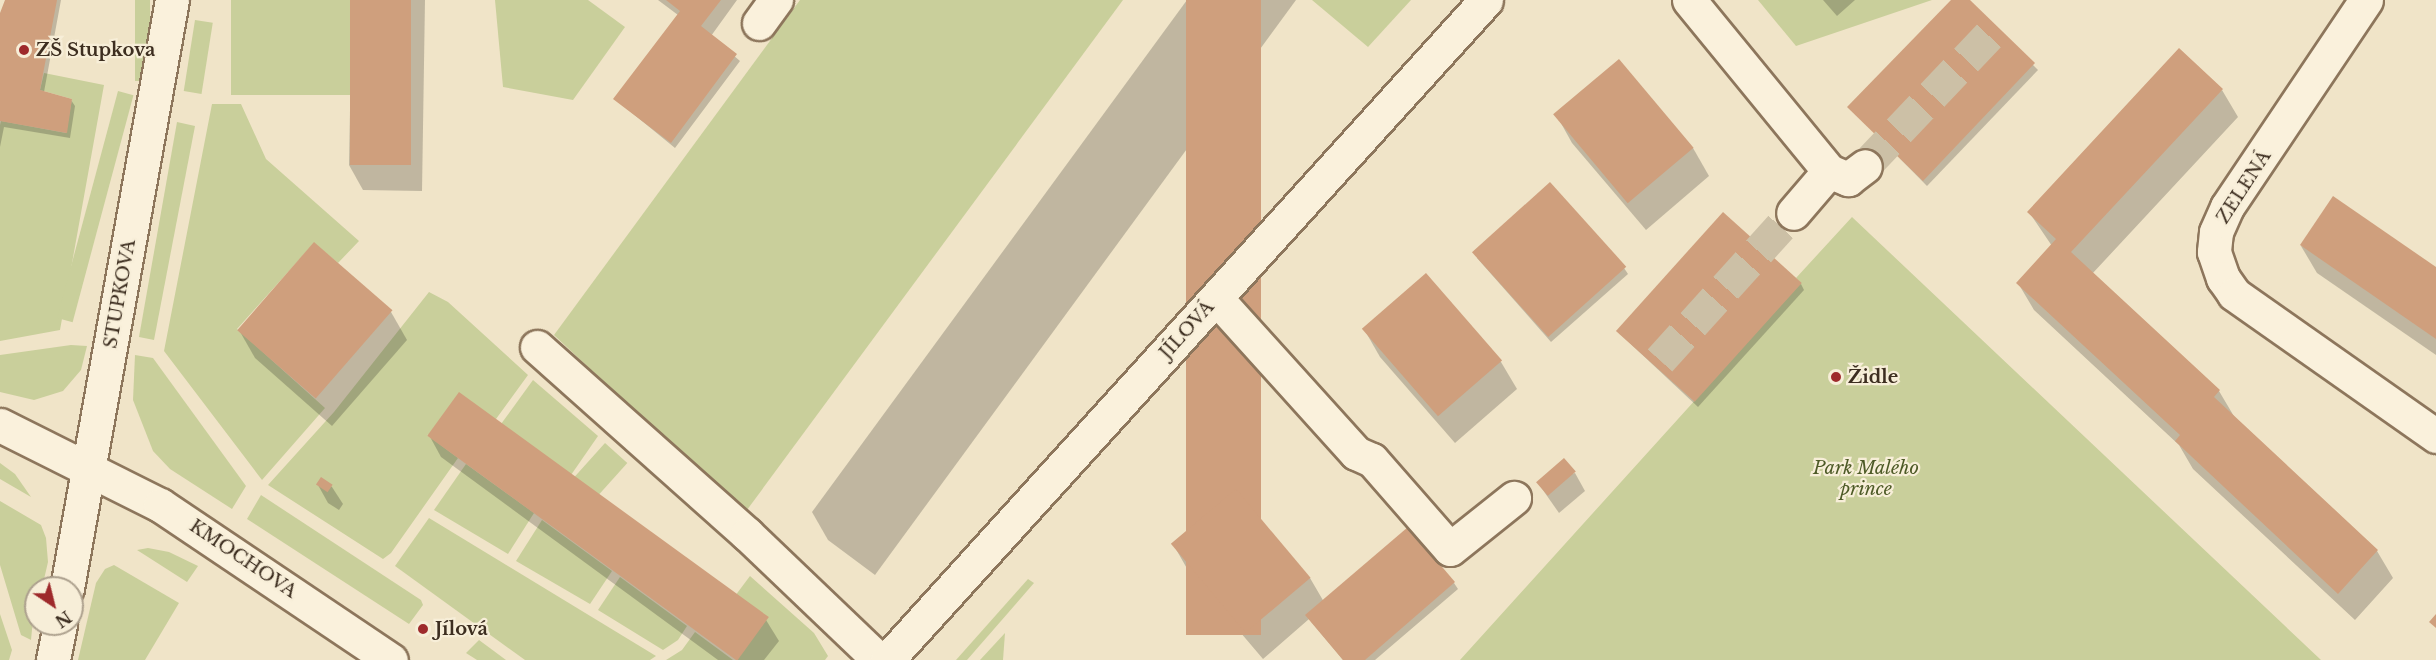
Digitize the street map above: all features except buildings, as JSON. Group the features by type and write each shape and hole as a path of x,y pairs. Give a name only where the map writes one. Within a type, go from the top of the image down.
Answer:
{"street":[{"name":"STUPKOVA","path":"69,576 172,0"},
{"name":"JÍLOVÁ","path":"887,660 1486,0"},
{"path":"1689,0 1829,171 1848,179 1865,166"},
{"name":"ZELENÁ","path":"2366,0 2228,207 2216,232 2214,252 2218,268 2234,294 2436,436"},
{"path":"1793,213 1829,171"},
{"path":"1216,298 1356,453 1372,460 1450,549 1514,498"},
{"path":"537,347 747,534 879,660"},
{"name":"KMOCHOVA","path":"0,425 89,467 222,544 391,660"},
{"path":"53,660 58,636"}],"green space":[{"path":"135,0 150,0 150,81 135,81"},
{"path":"231,0 350,0 350,95 231,95"},
{"path":"495,0 588,0 625,27 573,100 503,87"},
{"path":"800,0 1123,0 744,514 554,335"},
{"path":"1312,0 1411,0 1368,47"},
{"path":"1758,0 1932,0 1796,46"},
{"path":"195,20 213,23 202,94 184,91"},
{"path":"44,73 104,85 60,330 0,341 0,125 1,121 66,133 72,99 40,90"},
{"path":"118,91 133,95 73,322 57,318"},
{"path":"212,104 241,104 266,159 359,241 338,263 314,243 237,329 325,408 262,480 164,351"},
{"path":"177,122 195,126 154,340 139,337"},
{"name":"Park Malého prince","path":"1852,217 2321,660 1460,660 1801,283 1796,278"},
{"path":"429,292 448,302 528,375 496,419 427,435 458,458 391,553 383,559 268,485 334,412"},
{"path":"71,345 87,346 81,370 63,391 34,400 0,392 0,355"},
{"path":"135,355 153,358 246,486 232,509 170,469 153,451 133,400"},
{"path":"533,380 598,436 571,475 501,424"},
{"path":"605,443 627,463 597,497 574,477"},
{"path":"0,463 15,474 31,497 0,479"},
{"path":"466,464 534,513 508,554 434,510"},
{"path":"261,495 421,600 423,605 409,624 247,519"},
{"path":"0,501 41,525 46,538 48,562 45,576 24,576 24,636 31,636 31,640 21,635 0,565"},
{"path":"429,518 656,656 650,660 525,660 395,566"},
{"path":"542,520 612,571 590,604 516,561"},
{"path":"148,548 169,552 198,566 187,582 137,550"},
{"path":"114,565 179,603 145,660 78,660 96,583 105,569"},
{"path":"750,576 814,633 828,656 825,660 736,660 767,619 735,596"},
{"path":"620,577 687,626 678,640 663,650 598,610"},
{"path":"1028,579 1034,583 967,660 956,660"},
{"path":"0,614 12,650 9,660 0,660"},
{"path":"695,632 733,660 666,660 682,650"},
{"path":"1005,633 1003,660 980,660"},
{"path":"479,640 506,660 477,660 466,653"}],"tunnel":[{"path":"1865,166 1991,33"},
{"path":"1660,360 1793,213"}],"place":[{"name":"ZŠ Stupkova","path":"24,50"},
{"name":"Židle","path":"1836,377"},
{"name":"Jílová","path":"423,629"}]}
